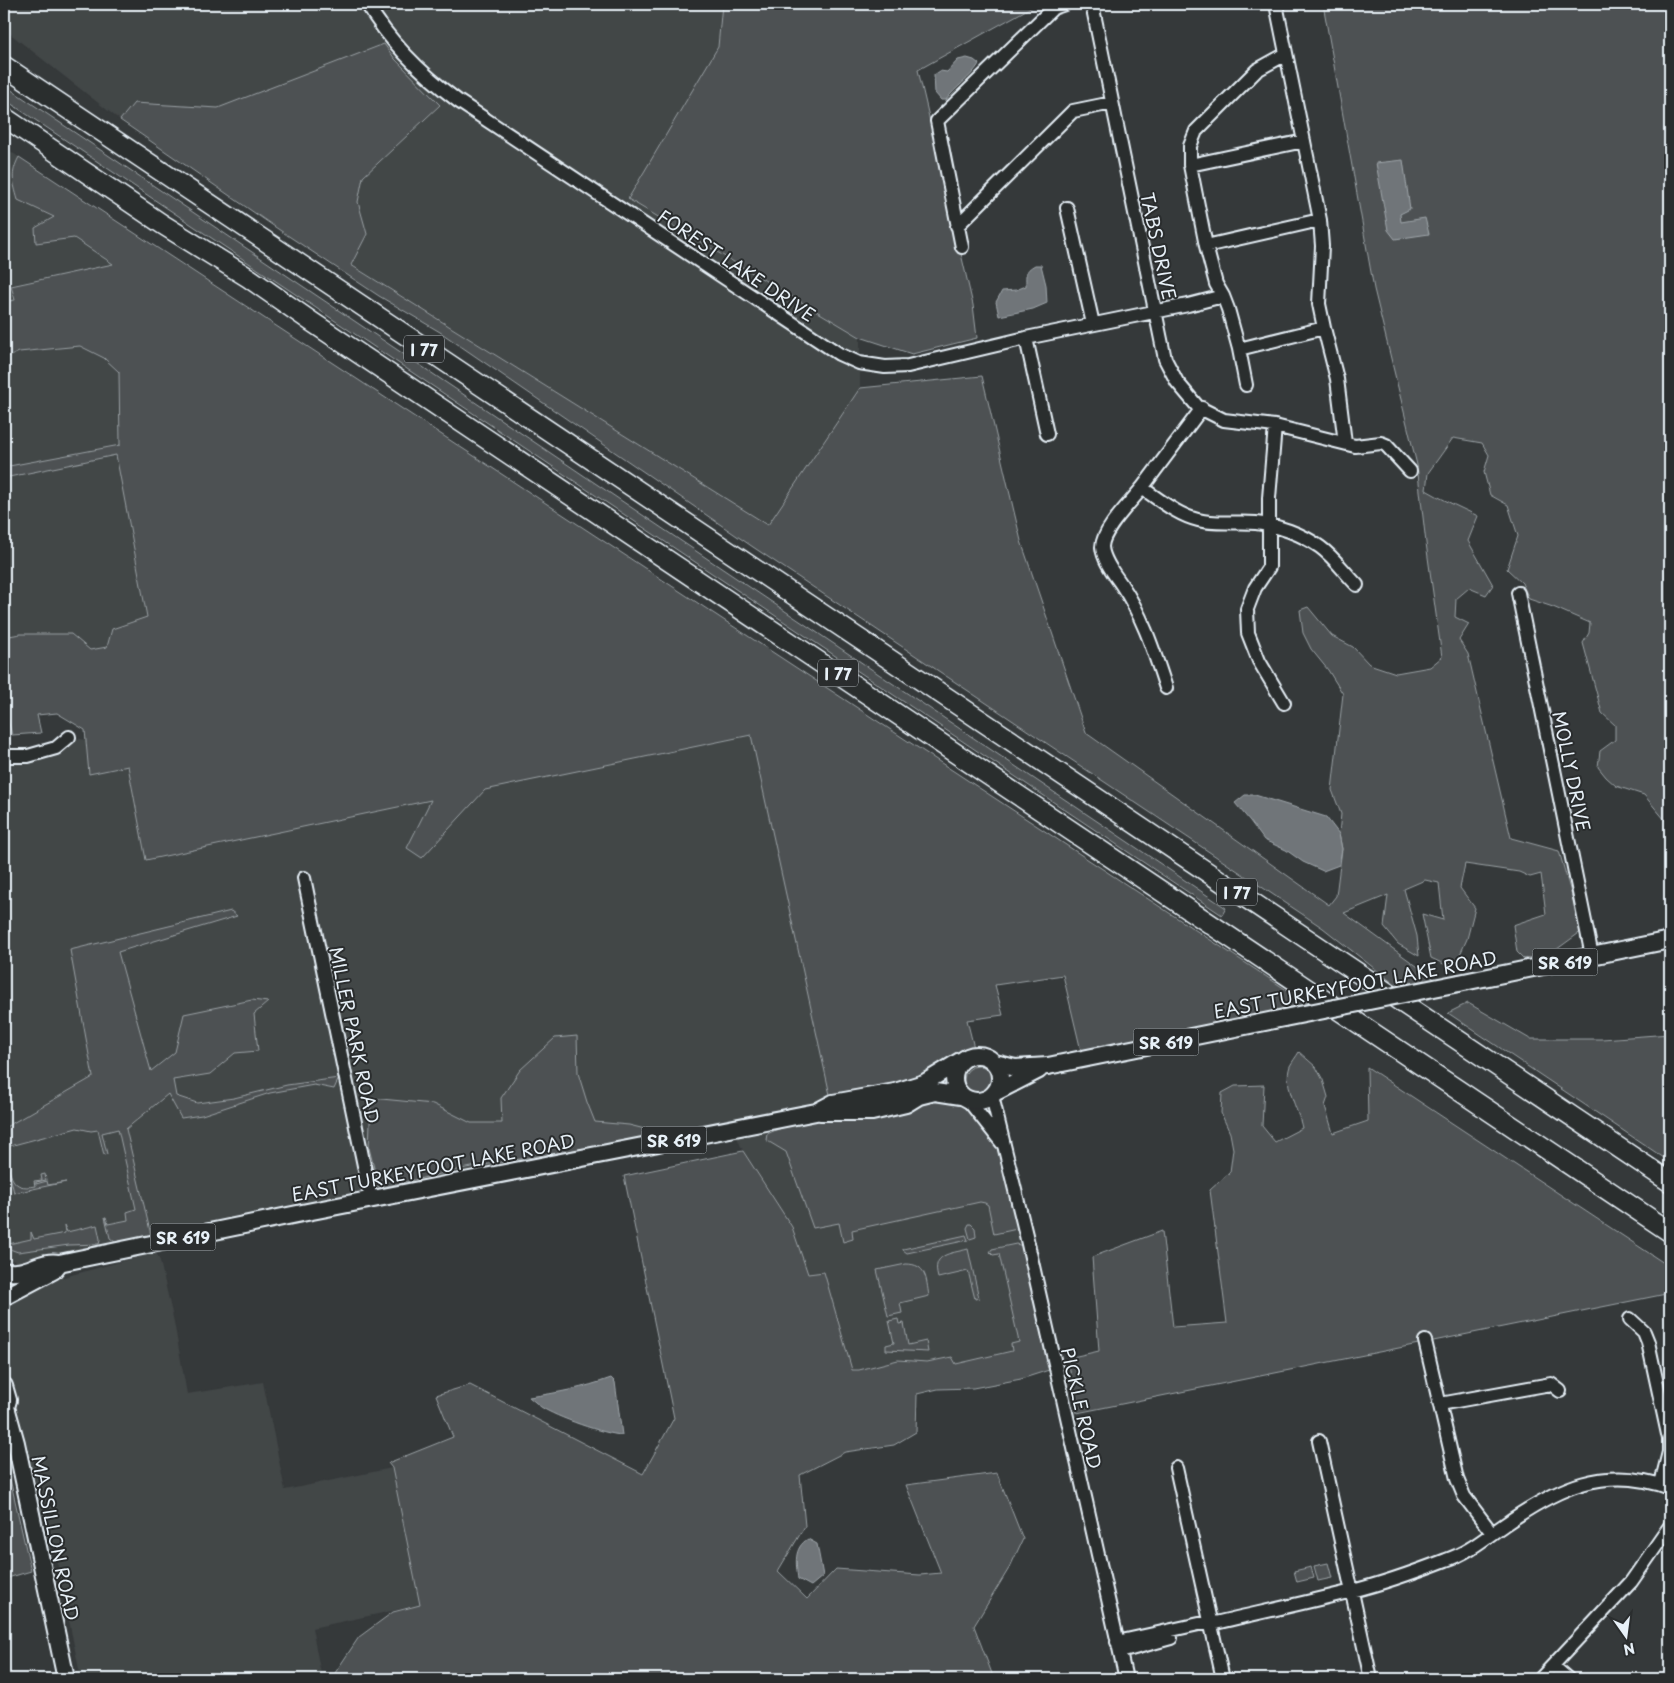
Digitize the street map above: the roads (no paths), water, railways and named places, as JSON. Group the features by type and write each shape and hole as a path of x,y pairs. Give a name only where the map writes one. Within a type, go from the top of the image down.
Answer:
{"highway":[{"path":"4,53 46,94"},
{"name":"I 77","path":"4,66 1670,1182"},
{"name":"I 77","path":"4,117 162,224 249,278 1670,1232"},
{"path":"4,126 52,151"}],"main road":[{"name":"EAST TURKEYFOOT LAKE ROAD","path":"995,1063 1015,1068 1048,1066 1670,940"},
{"path":"982,1055 995,1063 1000,1077 999,1085 994,1094 983,1101 965,1098 954,1083 953,1075 955,1068 960,1062 966,1057 982,1055"},
{"name":"EAST TURKEYFOOT LAKE ROAD","path":"816,1112 833,1103 895,1092 924,1083 960,1062"},
{"name":"EAST TURKEYFOOT LAKE ROAD","path":"994,1094 1048,1066"},
{"name":"EAST TURKEYFOOT LAKE ROAD","path":"4,1270 25,1272 33,1267 53,1262 60,1263 371,1199 816,1112 872,1112 906,1104 919,1096 935,1092 965,1098"},
{"path":"4,1259 26,1263 33,1267"},
{"name":"EAST TURKEYFOOT LAKE ROAD","path":"4,1297 53,1271 60,1263"},
{"name":"MASSILLON ROAD","path":"4,1386 8,1400 5,1406 16,1443 66,1679"}],"street":[{"name":"FOREST LAKE DRIVE","path":"367,4 385,31 405,55 431,81 451,96 839,354 859,362 885,367 908,366 1026,338 1155,310 1188,305 1223,296"},
{"path":"962,247 937,121 1053,8 1065,4"},
{"name":"TABS DRIVE","path":"1092,4 1165,359 1177,382 1198,407 1224,420 1275,426 1355,446 1382,443 1410,471"},
{"path":"1276,4 1320,220 1322,246 1319,304 1337,379 1345,443"},
{"path":"1246,385 1239,348 1223,296 1216,284 1206,246 1190,165 1190,146 1196,131 1257,70 1286,54"},
{"path":"957,226 1073,111 1112,103"},
{"path":"1190,165 1304,141"},
{"path":"1067,208 1093,324"},
{"path":"1206,246 1320,220"},
{"path":"1239,348 1324,328"},
{"path":"1026,338 1047,434"},
{"path":"1166,688 1145,626 1131,598 1105,558 1102,546 1106,534 1202,408"},
{"path":"1275,426 1270,498 1269,567 1255,588 1248,610 1248,634 1259,661 1284,702"},
{"path":"1142,488 1180,515 1218,523 1269,525 1300,536 1320,547 1357,585"},
{"name":"MOLLY DRIVE","path":"1518,593 1592,956"},
{"path":"4,756 28,756 56,748 69,737"},
{"name":"MILLER PARK ROAD","path":"304,878 371,1199"},
{"name":"PICKLE ROAD","path":"994,1094 1126,1679"},
{"name":"PICKLE ROAD","path":"965,1098 1004,1145"},
{"path":"1118,1647 1199,1624 1211,1624 1352,1591 1400,1577 1456,1557 1544,1498 1576,1485 1593,1481 1629,1479 1666,1486 1669,1439 1648,1342 1644,1332 1630,1319"},
{"path":"1425,1341 1457,1479 1464,1496 1492,1534"},
{"path":"1440,1404 1550,1384 1560,1391"},
{"path":"1319,1440 1371,1679"},
{"path":"1176,1468 1223,1679"},
{"path":"1540,1679 1631,1582 1670,1526"},
{"path":"1553,1666 1568,1679"}]}
